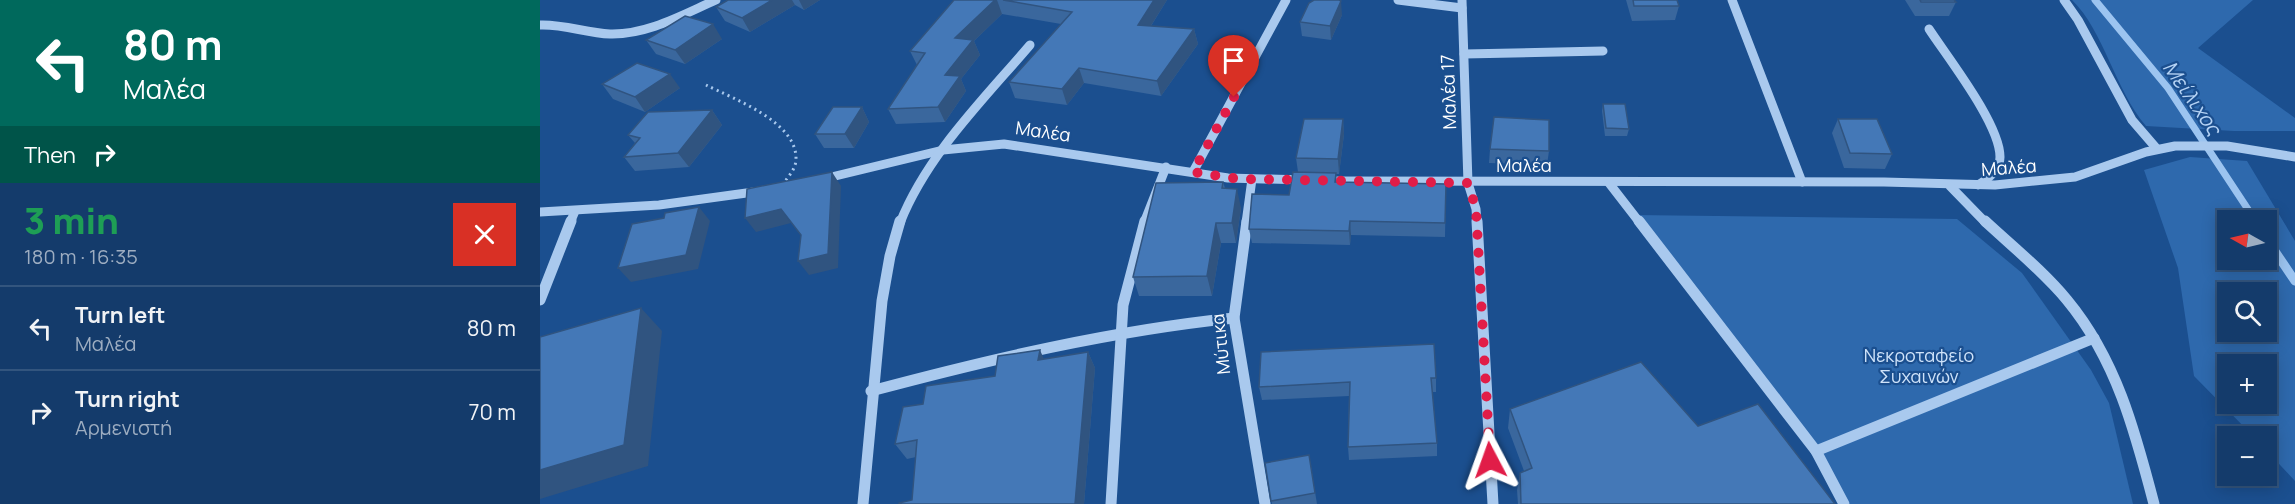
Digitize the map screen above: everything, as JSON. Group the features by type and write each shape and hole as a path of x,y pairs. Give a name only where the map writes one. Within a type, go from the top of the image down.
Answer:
{"street":[{"path":"540,25 602,33 624,33 661,23 716,0"},
{"path":"1193,172 1286,0"},
{"path":"1398,0 1462,4"},
{"path":"1732,0 1802,182"},
{"path":"2064,0 2078,20 2132,120 2157,149"},
{"name":"Μαλέα 17","path":"1462,4 1468,183 1476,220 1493,504"},
{"path":"1929,29 1980,110 2000,155 1998,168 1988,179 1974,187"},
{"path":"863,504 871,392 885,273 891,250 913,195 943,150 1030,45"},
{"path":"1464,54 1603,51"},
{"name":"Μαλέα","path":"811,181 943,150 1004,144 1252,179 1468,183 1884,182 1974,187 2071,178 2157,149 2191,145 2223,146 2295,157"},
{"path":"1111,504 1119,332 1137,245 1166,167"},
{"name":"Μύτικα","path":"1252,179 1233,318 1265,504"},
{"path":"1610,183 1816,451 1844,504"},
{"path":"1950,186 2067,300 2094,338 2115,372 2124,395 2154,504"},
{"path":"540,212 697,201 781,188"},
{"path":"540,300 575,211"},
{"path":"871,392 994,358 1119,332 1233,318"},
{"path":"1816,451 2094,338"}],"path":[{"path":"706,85 772,120 788,137 796,155 796,163 781,188"}],"green space":[{"path":"2072,0 2253,0 2198,48 2295,118 2295,131 2234,131 2146,126 2135,112 2093,28"},
{"path":"2190,157 2247,161 2276,210 2217,210 2217,270 2277,270 2277,211 2295,241 2295,481 2277,462 2277,426 2243,426 2231,414 2277,414 2277,354 2217,354 2217,399 2194,376 2178,268 2144,170"},
{"name":"Νεκροταφείο Συχαινών","path":"1633,215 1957,219 2022,273 2091,370 2109,403 2133,504 1850,504"}],"building":[{"path":"728,0 772,0 742,18 716,7"},
{"path":"954,0 995,0 955,38 973,40 945,75 960,76 938,107 888,109 925,53 910,51"},
{"path":"1003,0 1154,0 1138,25 1194,29 1157,81 1079,68 1062,89 1009,82 1072,12"},
{"path":"1314,0 1341,1 1330,26 1300,22 1309,3"},
{"path":"1633,0 1677,0 1679,6 1634,6"},
{"path":"1920,0 1954,0 1956,2 1921,2"},
{"path":"685,16 713,24 675,50 646,40"},
{"path":"637,63 670,74 635,97 602,84"},
{"path":"1603,104 1625,104 1629,129 1606,128"},
{"path":"833,107 862,107 845,134 815,134"},
{"path":"712,110 678,153 624,157 640,138 628,135 648,112"},
{"path":"1494,117 1549,120 1549,151 1490,149"},
{"path":"1304,119 1343,119 1338,159 1296,158"},
{"path":"1838,119 1877,119 1892,154 1850,153"},
{"path":"832,172 828,254 798,261 801,235 781,209 745,218 747,189"},
{"path":"1293,172 1336,173 1335,182 1446,184 1445,223 1350,221 1349,231 1249,229 1252,194 1289,195"},
{"path":"1223,182 1222,188 1237,189 1232,223 1216,223 1207,276 1133,277 1156,183"},
{"path":"699,207 686,255 618,268 632,224 664,218 665,213"},
{"path":"641,308 624,445 540,470 540,337"},
{"path":"1434,344 1436,378 1431,378 1437,443 1348,447 1350,382 1259,387 1261,352"},
{"path":"1040,350 1038,360 1088,352 1075,504 899,504 912,500 917,440 895,444 903,407 923,404 926,386 995,376 998,356"},
{"path":"1641,362 1698,426 1758,404 1835,504 1521,504 1520,473 1532,468 1510,409"},
{"path":"1309,455 1315,493 1271,501 1265,463"}],"waterway":[{"name":"Μείλιχος","path":"2095,0 2168,88 2248,210"},
{"name":"Μείλιχος","path":"2277,254 2295,281"}],"route":[{"path":"1234,97 1193,172 1239,179 1468,183 1476,209 1490,460"}]}
